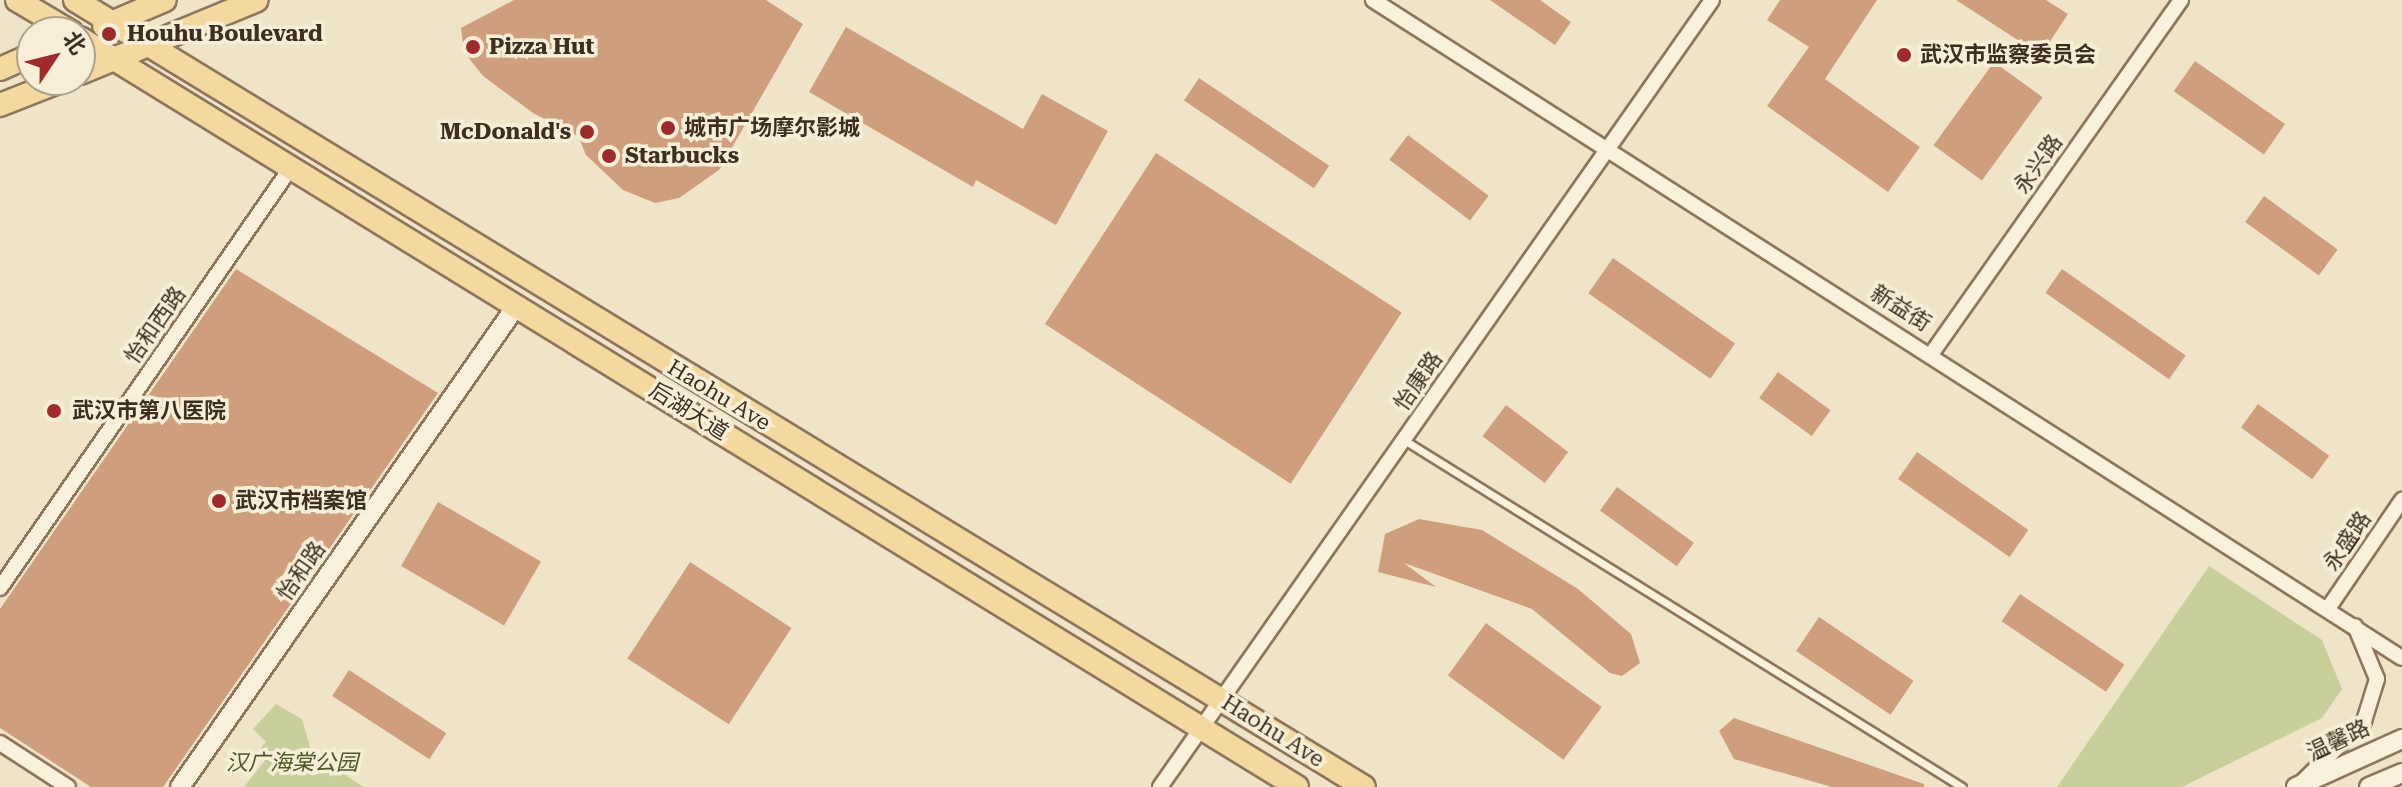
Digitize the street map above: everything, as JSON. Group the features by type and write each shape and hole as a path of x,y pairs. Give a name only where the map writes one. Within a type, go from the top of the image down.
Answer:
{"main road":[{"path":"17,0 44,16"},
{"name":"Haohu Ave","path":"75,0 1364,787"},
{"path":"96,30 165,0"},
{"path":"96,67 257,0"},
{"name":"后湖大道","path":"96,47 1297,787"},
{"path":"0,105 23,96"}],"street":[{"name":"新益街","path":"1373,0 1932,353 2329,607 2402,658"},
{"name":"怡康路","path":"1160,787 1224,701 1712,0"},
{"name":"永兴路","path":"1932,353 2181,0"},
{"name":"怡和西路","path":"0,588 292,166"},
{"name":"怡和路","path":"180,787 517,305"},
{"name":"永盛路","path":"2329,607 2402,500"},
{"path":"2298,786 2364,721 2377,679 2355,625"},
{"path":"2382,644 2402,650"},
{"name":"温馨路","path":"2298,786 2402,739"},
{"path":"0,743 68,787"}],"lane":[{"path":"1404,440 1962,787"}],"green space":[{"path":"2209,566 2322,640 2342,689 2322,718 2182,787 2057,787"},
{"name":"汉广海棠公园","path":"276,704 302,719 312,754 364,787 244,787 270,754 259,750 266,742 253,729"}],"building":[{"path":"514,0 766,0 803,24 719,170 679,198 655,203 623,190 586,155 578,136 533,113 483,76 464,52 461,28"},
{"path":"1490,0 1540,0 1571,22 1555,45"},
{"path":"1780,0 1877,0 1825,79 1920,147 1888,192 1767,106 1809,47 1767,20"},
{"path":"1956,0 2046,0 2068,14 2041,55"},
{"path":"846,27 1023,129 1042,94 1108,131 1056,225 976,180 973,187 809,92"},
{"path":"2195,61 2285,124 2264,154 2174,91"},
{"path":"1994,62 2043,97 1982,181 1933,145"},
{"path":"1199,78 1329,166 1314,188 1184,100"},
{"path":"1408,135 1489,196 1470,221 1389,160"},
{"path":"1156,153 1402,313 1291,484 1045,324"},
{"path":"2264,196 2338,249 2319,275 2245,222"},
{"path":"1613,258 1735,343 1710,379 1588,293"},
{"name":"武汉市档案馆","path":"236,269 438,393 163,787 91,787 0,728 0,609"},
{"path":"2062,269 2186,356 2169,379 2045,293"},
{"path":"1778,372 1831,410 1812,436 1759,398"},
{"path":"2258,404 2329,456 2312,479 2241,427"},
{"path":"1506,405 1568,452 1545,483 1483,436"},
{"path":"1917,452 2028,530 2009,557 1898,479"},
{"path":"1617,487 1694,543 1677,566 1600,510"},
{"path":"438,502 541,562 504,626 401,566"},
{"path":"1419,519 1482,530 1578,589 1631,634 1640,663 1622,676 1610,673 1532,609 1404,563 1436,587 1378,572 1385,534"},
{"path":"690,562 791,628 729,724 627,658"},
{"path":"2020,594 2124,664 2106,692 2002,621"},
{"path":"1819,617 1914,681 1891,715 1796,651"},
{"path":"1486,623 1602,707 1563,760 1448,676"},
{"path":"349,670 446,733 429,759 332,696"},
{"path":"1734,718 1924,784 1924,787 1832,787 1734,759 1719,731"}],"place":[{"name":"Houhu Boulevard","path":"109,34"},
{"name":"Pizza Hut","path":"473,47"},
{"name":"武汉市监察委员会","path":"1904,55"},
{"name":"城市广场摩尔影城","path":"668,128"},
{"name":"McDonald's","path":"587,132"},
{"name":"Starbucks","path":"609,156"},
{"name":"武汉市第八医院","path":"54,411"},
{"name":"武汉市档案馆","path":"219,501"}]}
